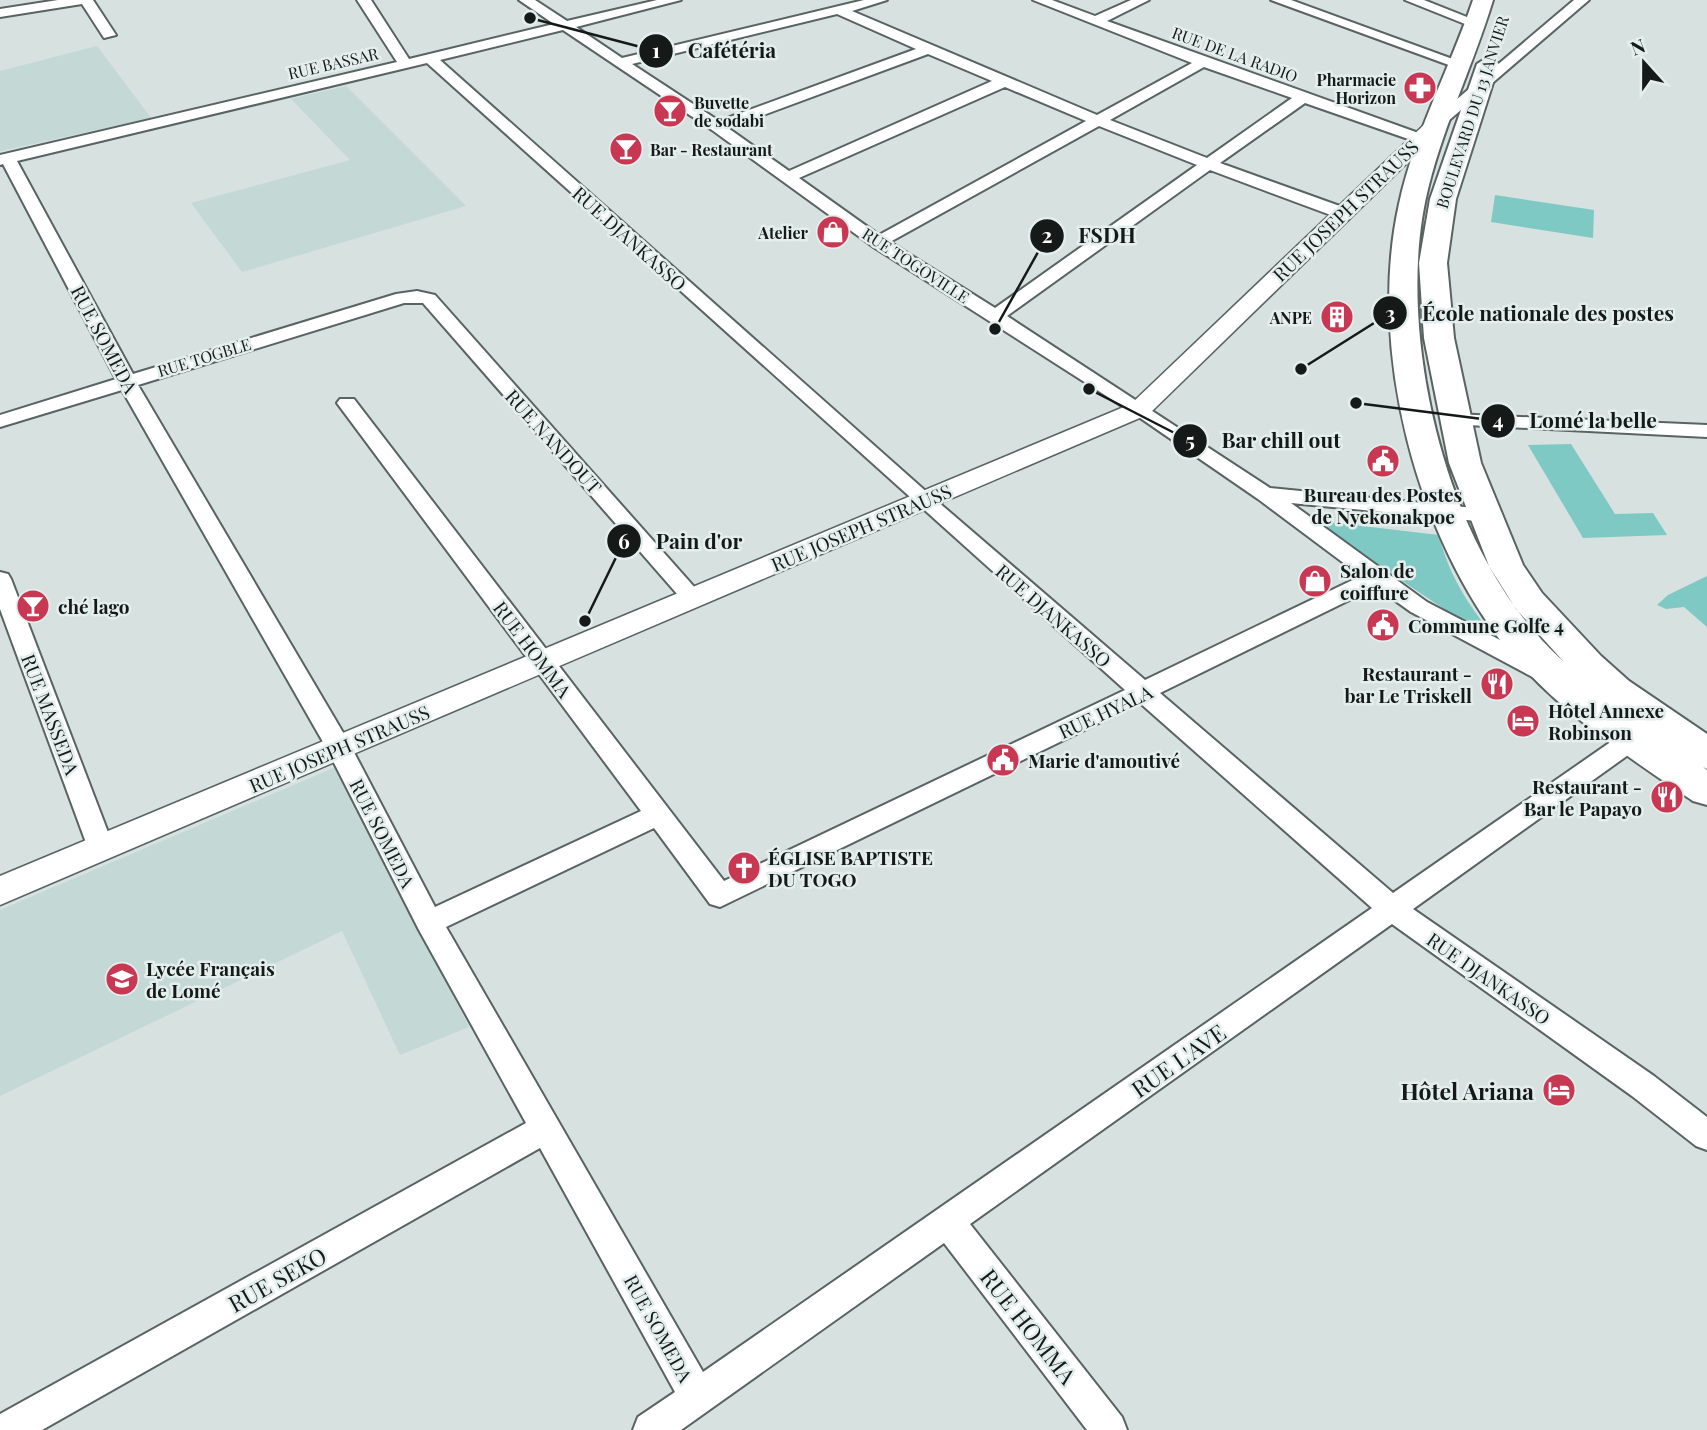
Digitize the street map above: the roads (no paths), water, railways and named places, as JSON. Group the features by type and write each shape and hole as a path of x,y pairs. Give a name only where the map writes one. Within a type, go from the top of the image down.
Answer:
{"highway":[{"name":"BOULEVARD DU 13 JANVIER","path":"1483,0 1475,23 1470,77 1443,199 1433,263 1439,338 1465,463 1506,566 1529,601 1646,730 1707,790"},
{"name":"BOULEVARD DU 13 JANVIER","path":"1495,44 1427,132 1414,195 1405,270 1407,337 1418,418 1429,461 1468,561 1492,603 1520,640 1559,681 1646,730 1707,754"}],"street":[{"path":"0,13 85,0 110,35"},
{"path":"364,0 405,63"},
{"name":"RUE TOGOVILLE","path":"526,0 717,127 878,242 1140,409 1265,494 1487,515"},
{"name":"RUE BASSAR","path":"4,159 674,0"},
{"path":"622,62 880,0"},
{"name":"RUE DE LA RADIO","path":"1040,0 1303,97 1427,132"},
{"path":"1095,21 1142,0"},
{"path":"1278,0 1470,77 1582,0"},
{"path":"1412,0 1475,23"},
{"path":"839,9 1003,82 1205,166 1342,213"},
{"path":"717,127 928,49"},
{"name":"RUE DJANKASSO","path":"430,58 923,500 1392,909 1643,1086 1707,1136"},
{"path":"878,242 1203,62"},
{"path":"789,177 1003,82"},
{"path":"996,316 1303,97"},
{"name":"RUE JOSEPH STRAUSS","path":"0,891 1140,409 1427,132"},
{"name":"RUE SOMEDA","path":"4,159 126,380 339,748 429,922 698,1398"},
{"name":"RUE TOGBLE","path":"0,421 126,380 410,296"},
{"name":"RUE NANDOUT","path":"410,296 429,299 693,598"},
{"name":"RUE HOMMA","path":"347,403 720,896"},
{"path":"1454,420 1707,431"},
{"path":"1265,494 1375,578 1451,625 1559,681"},
{"name":"RUE HYALA","path":"720,896 994,762 1144,693 1375,578"},
{"name":"RUE MASSEDA","path":"0,579 101,848"},
{"name":"RUE L'AVE","path":"651,1430 1646,730"},
{"path":"429,922 658,814"},
{"name":"RUE SEKO","path":"7,1430 546,1128"},
{"name":"RUE HOMMA","path":"948,1222 1109,1430"}],"place":[{"name":"Cafétéria","path":"530,18"},
{"name":"Pharmacie Horizon","path":"1420,88"},
{"name":"Buvette de sodabi","path":"670,111"},
{"name":"Bar - Restaurant","path":"626,149"},
{"name":"Atelier","path":"833,232"},
{"name":"ANPE","path":"1337,317"},
{"name":"FSDH","path":"995,329"},
{"name":"École nationale des postes","path":"1301,369"},
{"name":"Bar chill out","path":"1089,389"},
{"name":"Lomé la belle","path":"1356,403"},
{"name":"Bureau des Postes de Nyekonakpoe","path":"1383,461"},
{"name":"Salon de coiffure","path":"1315,581"},
{"name":"ché lago","path":"33,606"},
{"name":"Pain d'or","path":"585,621"},
{"name":"Commune Golfe 4","path":"1383,625"},
{"name":"Restaurant - bar Le Triskell","path":"1497,684"},
{"name":"Hôtel Annexe Robinson","path":"1523,721"},
{"name":"Marie d'amoutivé","path":"1003,760"},
{"name":"Restaurant - Bar le Papayo","path":"1667,797"},
{"name":"ÉGLISE BAPTISTE DU TOGO","path":"744,868"},
{"name":"Lycée Français de Lomé","path":"122,979"},
{"name":"Hôtel Ariana","path":"1559,1090"}]}
